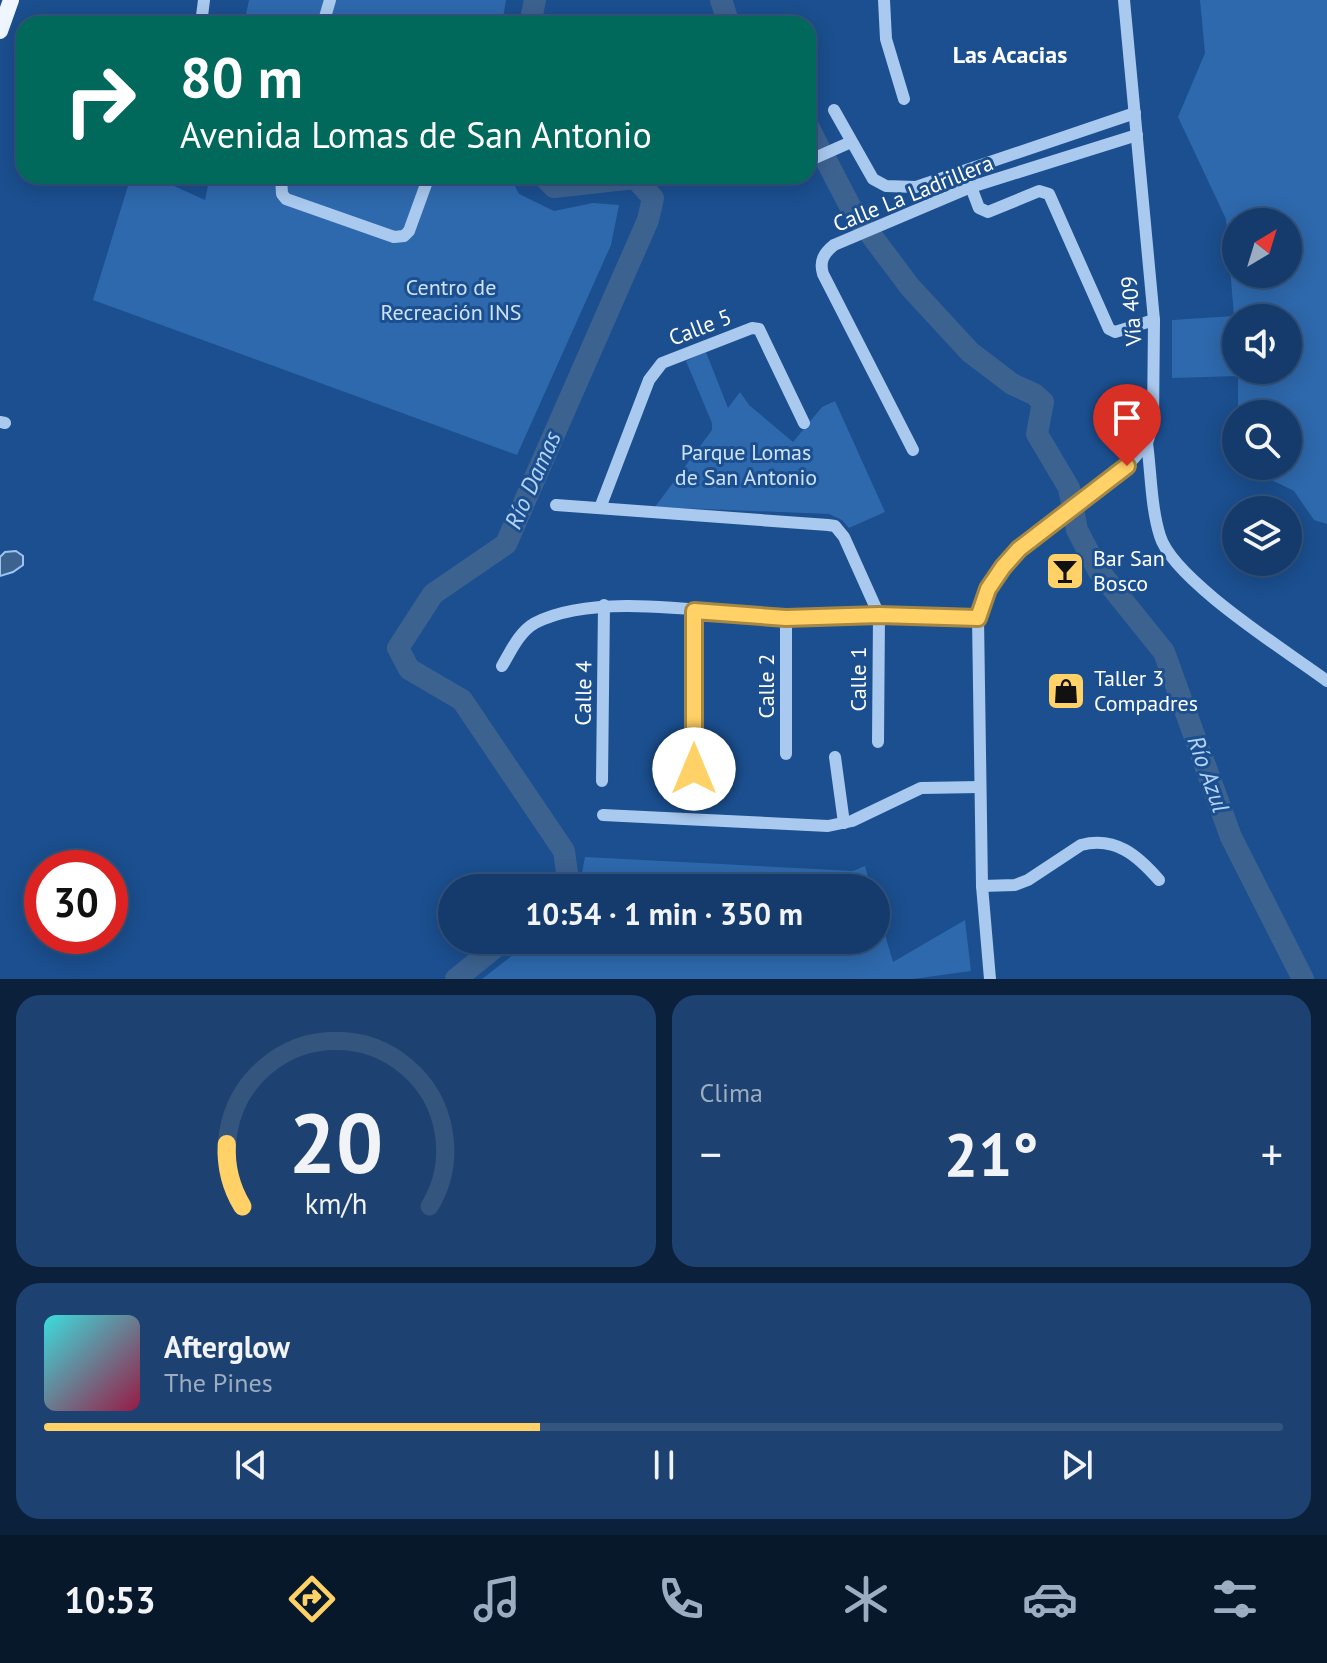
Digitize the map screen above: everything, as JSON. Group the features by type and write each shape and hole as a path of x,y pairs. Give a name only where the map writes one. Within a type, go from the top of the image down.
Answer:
{"main road":[{"path":"0,31 11,0"}],"street":[{"path":"884,0 886,39 904,99"},
{"name":"Vía 409","path":"1124,0 1154,320 1155,412 1147,443"},
{"path":"834,110 873,179 879,184 916,187 1135,113"},
{"name":"Calle La Ladrillera","path":"913,450 820,265 825,252 834,245 971,187 1137,135"},
{"path":"816,157 851,142"},
{"path":"281,184 286,199 394,237 404,236 409,231 426,184"},
{"path":"971,187 979,208 988,212 1039,191 1049,194 1109,329 1115,332 1154,320"},
{"name":"Calle 5","path":"600,508 649,380 662,363 752,328 759,329 804,423"},
{"path":"990,979 982,886 978,618 988,589 1019,549 1127,466 1147,443"},
{"path":"1147,443 1160,536 1168,554 1226,606 1327,681"},
{"path":"556,505 835,526 844,537 879,615"},
{"path":"502,666 518,638 532,624 567,610 604,605 786,618 879,615 978,618"},
{"name":"Calle 4","path":"602,781 604,605"},
{"path":"694,611 694,769"},
{"name":"Calle 1","path":"878,742 879,615"},
{"name":"Calle 2","path":"786,618 786,754"},
{"path":"835,757 844,823"},
{"path":"603,815 828,826 844,823 921,788 980,787"},
{"path":"982,886 1015,885 1028,880 1090,842 1117,845 1131,852 1159,880"}],"green space":[{"path":"249,0 506,0 503,16 246,16"},
{"path":"1200,0 1327,0 1327,524 1314,520 1302,503 1302,496 1272,480 1302,480 1302,400 1238,400 1238,384 1302,384 1302,304 1233,304 1232,288 1302,288 1302,208 1222,208 1222,210 1178,117 1205,53"},
{"name":"Centro de Recreación INS","path":"129,184 170,184 205,200 208,184 514,184 519,194 554,211 593,203 619,205 611,245 517,455 93,300"},
{"path":"1222,317 1222,376 1172,378 1172,320"},
{"name":"Parque Lomas de San Antonio","path":"706,352 728,408 740,392 749,405 793,442 822,407 835,401 885,512 849,528 842,520 829,514 655,507 712,430 712,423 686,361"},
{"path":"585,857 853,871 865,866 867,874 582,874"},
{"path":"965,920 971,971 913,979 482,979 514,954 890,952 893,962"}],"shaded area":[{"path":"16,551 23,556 23,565 0,576 0,557 5,552"}],"waterway":[{"name":"Río Damas","path":"532,16 535,0"},
{"name":"Río Azul","path":"721,0 726,16"},
{"name":"Río Azul","path":"816,142 819,148"},
{"name":"Río Azul","path":"826,160 862,224"},
{"name":"Río Damas","path":"551,184 554,187 581,184"},
{"name":"Río Damas","path":"567,874 564,851 462,700 409,669 398,648 433,594 506,544 648,220 653,198 640,184"},
{"name":"Río Azul","path":"871,235 910,287 970,352 1012,384 1043,402 1037,434 1069,488 1077,530 1098,570 1164,652 1231,837 1303,979"},
{"name":"Río Damas","path":"456,979 487,954"}],"place":[{"name":"Bar San Bosco","path":"1065,571"},
{"name":"Taller 3 Compadres","path":"1066,691"}],"district":[{"name":"Las Acacias","path":"1010,55"}],"route":[{"path":"694,769 694,611 786,618 879,615 978,618 988,589 1019,549 1127,466"}]}
